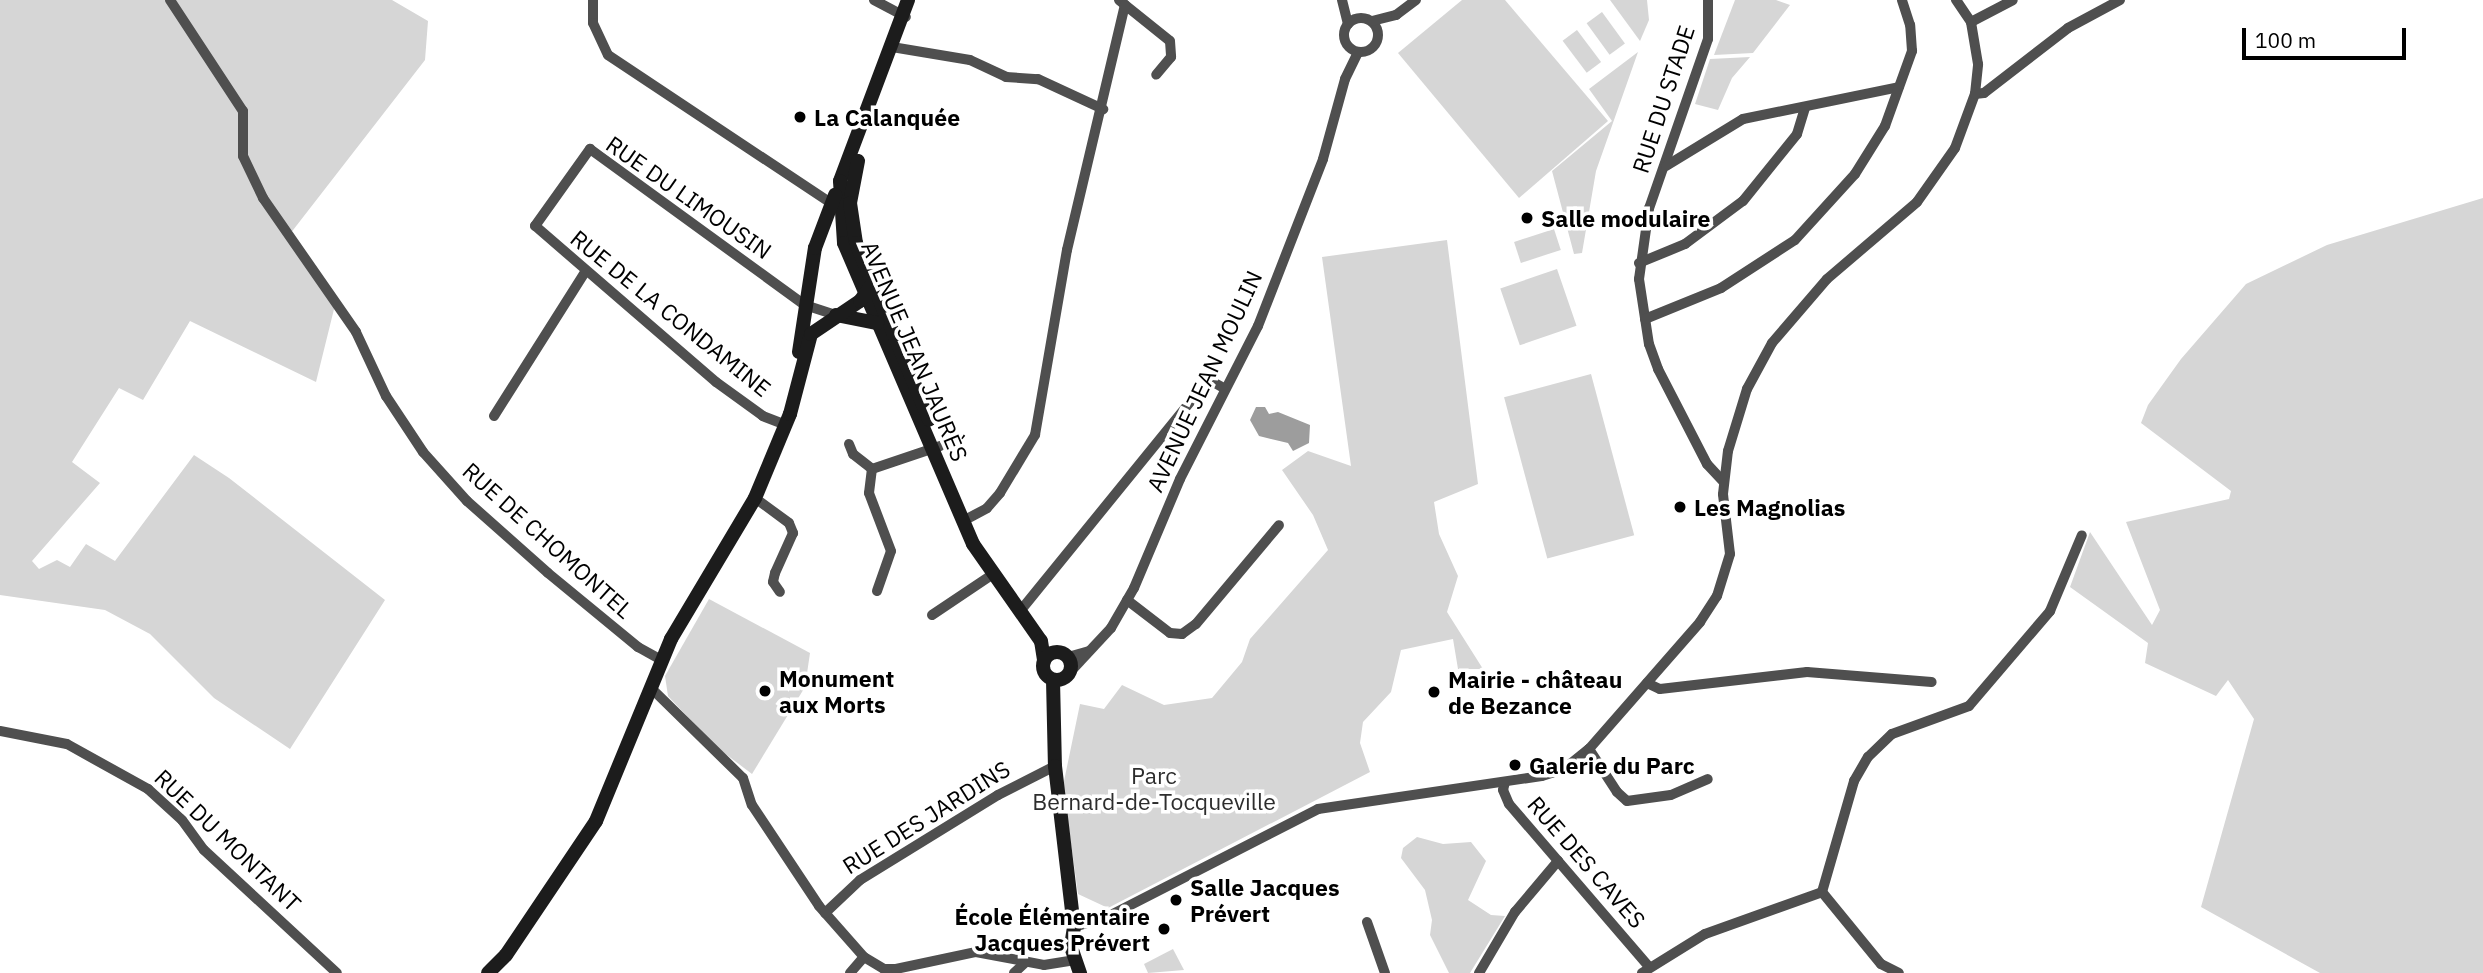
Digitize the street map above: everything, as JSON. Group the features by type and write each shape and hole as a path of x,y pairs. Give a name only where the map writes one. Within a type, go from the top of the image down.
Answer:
{"main road":[{"name":"AVENUE JEAN JAURÈS","path":"840,205 853,176 906,17 908,0"},
{"name":"AVENUE JEAN JAURÈS","path":"906,17 917,0"},
{"name":"AVENUE JEAN JAURÈS","path":"850,243 840,205 840,181 895,48"},
{"path":"799,374 805,305 815,248 840,205"},
{"path":"488,973 506,955 596,821 661,660 755,498 786,425 811,334 869,290 850,243 815,248"},
{"name":"AVENUE JEAN JAURÈS","path":"869,290 877,323 935,447"},
{"name":"AVENUE JEAN JAURÈS","path":"869,290 966,520 993,574 1023,609"},
{"path":"836,315 877,323"},
{"name":"AVENUE JEAN JAURÈS","path":"966,520 1023,609 1060,660 1045,673 1053,680"},
{"path":"1060,660 1062,679 1053,680 1055,762 1077,967"}],"street":[{"name":"RUE DE CHOMONTEL","path":"170,0 243,111 243,156 263,198 356,332 386,396 423,452 467,501 628,639 661,660"},
{"path":"593,0 593,23 608,55 840,205"},
{"path":"874,0 906,17"},
{"path":"1344,0 1366,19 1379,36"},
{"path":"1344,0 1348,24 1345,43 1358,52 1370,50 1396,15 1416,0"},
{"name":"RUE DU STADE","path":"1708,0 1707,39 1666,166 1649,208 1639,263 1645,319 1658,369 1707,464 1723,481"},
{"path":"1645,319 1721,288 1795,240 1855,174 1885,125 1913,39 1902,0"},
{"path":"1074,927 1109,916 1318,809 1505,782 1555,772 1589,749 1705,615 1727,571 1730,538 1723,481 1740,407 1772,343 1827,279 1931,187 1955,148 1975,94 1978,52 1971,22 1956,0"},
{"path":"1971,22 2012,0"},
{"path":"1975,94 1984,93 2068,27 2120,0"},
{"path":"966,520 1000,493 1035,435 1067,250 1103,109 1122,3 1170,41 1171,57 1156,75"},
{"path":"1348,24 1396,15"},
{"name":"AVENUE JEAN MOULIN","path":"1345,43 1345,79"},
{"path":"895,48 970,60 1006,77 1038,79 1103,109"},
{"name":"AVENUE JEAN MOULIN","path":"1060,660 1092,651 1127,600 1224,388 1258,326 1323,159 1345,79 1358,52"},
{"path":"1666,166 1743,119 1899,87"},
{"path":"1639,263 1685,244 1743,201 1797,134 1805,107"},
{"name":"RUE DU LIMOUSIN","path":"535,226 590,149 805,305"},
{"name":"RUE DE LA CONDAMINE","path":"535,226 584,272 716,382 763,416 786,425"},
{"path":"494,416 584,272"},
{"path":"805,305 836,315"},
{"path":"1023,609 1200,390 1213,382 1224,388"},
{"path":"849,444 853,454 872,469"},
{"path":"872,469 935,447"},
{"path":"872,469 869,492 891,551 877,591"},
{"path":"755,498 789,523 793,533 773,582 780,592"},
{"path":"1127,600 1170,633 1182,634 1196,624 1279,525"},
{"path":"1822,892 1854,781 1868,757 1892,734 1969,706 2050,611 2082,535"},
{"path":"932,615 993,574"},
{"path":"1647,682 1660,690 1807,671 1932,682"},
{"path":"650,687 743,778 752,805 825,913 864,957 884,971 976,952 1044,965 1077,967"},
{"name":"RUE DU MONTANT","path":"0,731 67,744 148,789 182,820 204,850 337,973"},
{"path":"1589,749 1617,792 1628,801 1671,795 1708,779"},
{"name":"RUE DES JARDINS","path":"825,913 860,880 1055,762"},
{"name":"RUE DES CAVES","path":"1505,782 1503,790 1509,804 1645,970"},
{"path":"1484,971 1515,912 1558,861"},
{"path":"1645,970 1705,934 1822,892"},
{"path":"1822,892 1881,964 1899,973"},
{"path":"1367,922 1385,973"},
{"path":"850,973 864,957"},
{"path":"1014,973 1026,961"}],"green space":[{"path":"0,0 392,0 428,21 425,60 290,234 337,297 316,382 190,321 143,400 119,388 72,462 100,483 32,561 39,569 57,560 70,567 86,544 115,561 194,455 229,478 385,600 290,749 214,698 150,634 105,610 0,595"},
{"path":"1462,0 1505,0 1608,121 1519,198 1398,53"},
{"path":"1610,0 1647,0 1649,20 1640,41"},
{"path":"1735,0 1776,0 1790,5 1753,53 1714,55"},
{"path":"1602,12 1625,44 1610,55 1587,23"},
{"path":"1577,30 1601,62 1587,73 1563,41"},
{"path":"1638,52 1596,171 1582,253 1574,254 1552,171 1612,121 1589,89"},
{"path":"1750,57 1732,78 1718,110 1695,104 1710,59"},
{"path":"2483,198 2483,973 2320,973 2201,907 2254,719 2228,680 2216,696 2145,663 2148,643 2070,587 2090,532 2152,625 2160,610 2126,522 2229,499 2231,491 2141,423 2148,405 2181,359 2246,284 2327,245"},
{"path":"1554,229 1561,250 1521,263 1514,242"},
{"name":"Parc Bernard-de-Tocqueville","path":"1447,240 1478,484 1434,502 1439,534 1458,576 1447,612 1483,669 1458,669 1453,639 1401,650 1391,692 1363,722 1360,743 1370,772 1108,908 1078,894 1063,786 1080,704 1104,709 1122,685 1164,705 1212,698 1242,662 1250,639 1328,550 1313,515 1282,470 1308,451 1351,466 1322,257"},
{"path":"1557,269 1577,326 1520,345 1500,289"},
{"path":"1591,374 1634,535 1547,559 1504,397"},
{"path":"709,599 810,653 805,687 752,774 715,746 668,696 665,676"},
{"path":"1417,837 1443,844 1471,842 1486,861 1468,900 1491,915 1505,916 1470,973 1449,973 1430,935 1432,920 1425,890 1401,858 1403,848"},
{"path":"1173,949 1184,970 1148,973 1144,964"}],"shaded area":[{"path":"1256,407 1265,407 1269,414 1278,412 1310,425 1309,443 1293,451 1288,443 1259,436 1250,420"}],"place":[{"name":"La Calanquée","path":"800,117"},
{"name":"Salle modulaire","path":"1527,218"},
{"name":"Les Magnolias","path":"1680,507"},
{"name":"Monument aux Morts","path":"765,691"},
{"name":"Mairie - château de Bezance","path":"1434,692"},
{"name":"Galerie du Parc","path":"1515,765"},
{"name":"Salle Jacques Prévert","path":"1176,900"},
{"name":"École Élémentaire Jacques Prévert","path":"1164,929"}]}
